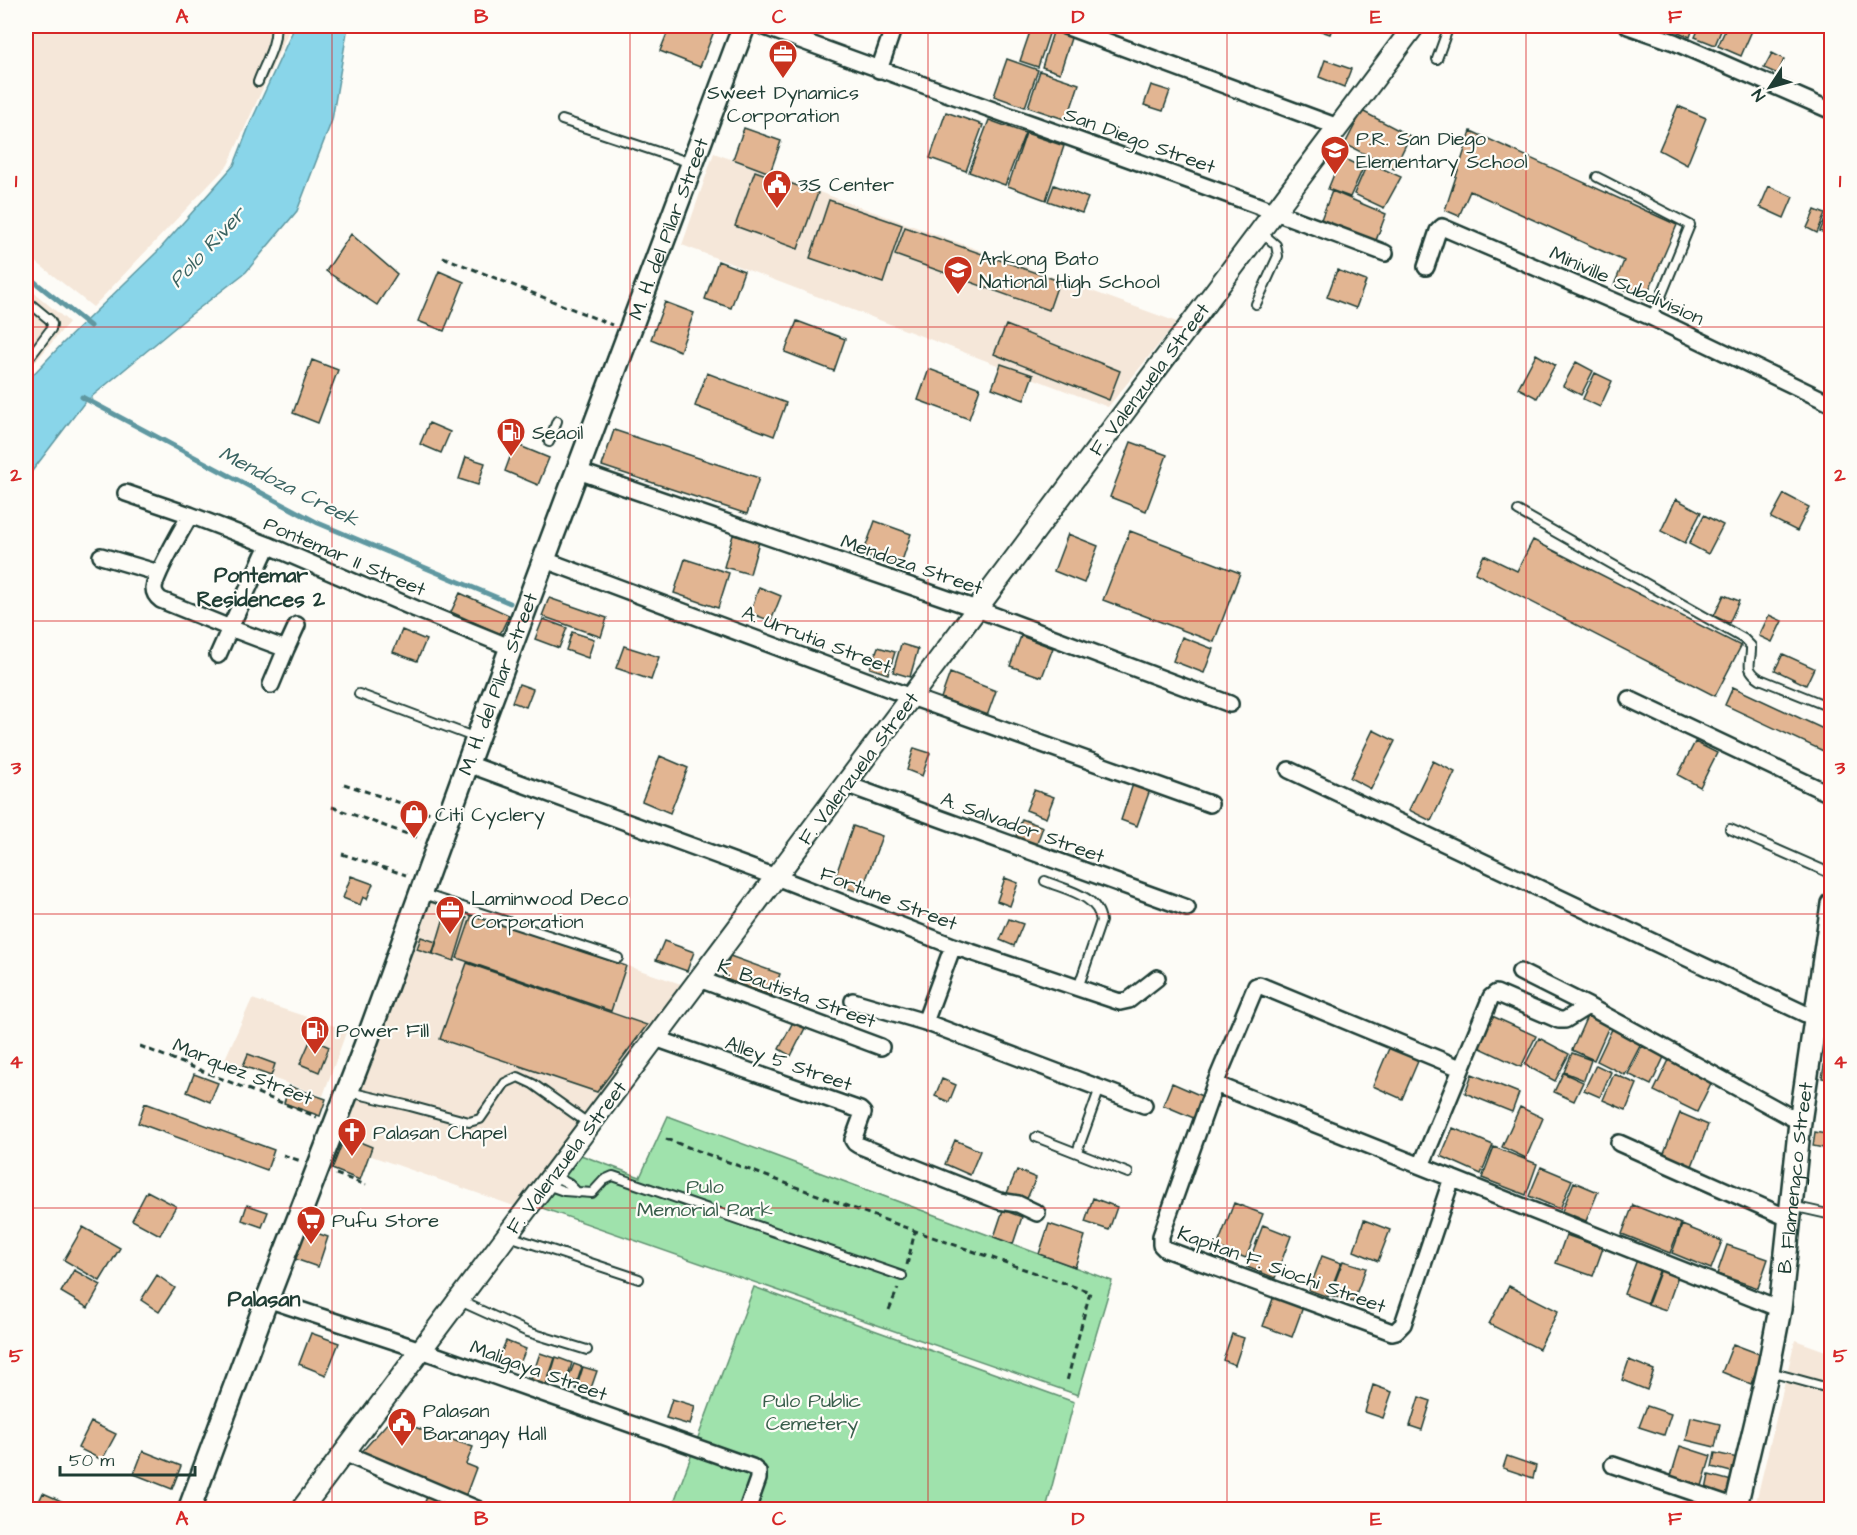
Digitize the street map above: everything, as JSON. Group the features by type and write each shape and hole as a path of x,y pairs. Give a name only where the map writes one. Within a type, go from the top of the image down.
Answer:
{"main road":[{"name":"M. H. del Pilar Street","path":"189,1509 267,1299 319,1168 477,738 744,26"},
{"name":"B. Flamengco Street","path":"1736,1508 1780,1309 1800,1122 1823,1020 1832,904"}],"street":[{"name":"San Diego Street","path":"762,26 1384,253"},
{"path":"879,70 894,26"},
{"path":"1065,26 1338,127"},
{"name":"F. Valenzuela Street","path":"301,1509 1414,26"},
{"path":"1628,26 1674,42 1832,111"},
{"name":"Miniville Subdivision","path":"1426,267 1438,231 1442,227 1651,317 1832,404"},
{"name":"Mendoza Street","path":"578,471 977,609 1230,704"},
{"name":"Pontemar II Street","path":"126,493 267,545 512,648"},
{"path":"190,515 159,573 154,590 158,598 286,649"},
{"path":"218,655 267,545"},
{"path":"101,556 159,573"},
{"name":"A. Urrutia Street","path":"545,560 910,697 1210,804"},
{"path":"271,685 297,625"},
{"path":"1629,699 1832,795"},
{"name":"Fortune Street","path":"468,764 776,877 953,946 1120,1002 1124,1002 1157,978"},
{"path":"1289,770 1823,1020"},
{"name":"A. Salvador Street","path":"845,784 1187,908"},
{"path":"925,1022 953,946"},
{"path":"1520,972 1588,1006 1800,1122"},
{"name":"K. Bautista Street","path":"699,979 881,1047"},
{"name":"Kapitan F. Siochi Street","path":"1452,1178 1403,1324 1392,1332 1165,1249 1161,1245 1161,1236 1215,1084 1254,990 1259,985 1460,1068"},
{"path":"1420,1166 1493,994 1496,993 1559,1020 1565,1020 1588,1006"},
{"path":"853,1001 925,1022 1144,1105"},
{"name":"Alley 5 Street","path":"655,1038 860,1110 863,1113 853,1140 855,1143 977,1192 1037,1212"},
{"path":"1215,1084 1780,1309"},
{"path":"1619,1143 1790,1212"},
{"name":"Maligaya Street","path":"267,1299 421,1350 752,1467 758,1472 758,1479 747,1509"},
{"path":"344,1453 480,1509"},
{"path":"1613,1465 1736,1508"}],"lane":[{"path":"258,82 274,41 275,26"},
{"path":"1437,58 1449,26"},
{"path":"562,120 693,164"},
{"path":"1597,177 1690,225 1651,317"},
{"path":"1256,304 1278,256 1276,245 1260,231"},
{"path":"26,300 52,324 51,329 26,362"},
{"path":"549,442 557,421"},
{"path":"1518,511 1744,639 1751,646 1748,667 1751,674 1832,708"},
{"path":"359,694 477,738"},
{"path":"1730,829 1832,874"},
{"path":"1045,881 1086,898 1096,905 1100,914 1101,921 1078,988"},
{"path":"423,888 618,958"},
{"path":"347,1092 469,1122 480,1119 505,1083 518,1077 533,1084 590,1125"},
{"path":"1077,1152 1100,1088"},
{"path":"1036,1137 1128,1173"},
{"path":"549,1180 564,1191 592,1193 604,1180 613,1176 902,1276"},
{"path":"1790,1212 1832,1215"},
{"path":"508,1235 639,1279"},
{"path":"458,1301 528,1332 587,1350"},
{"path":"1768,1371 1832,1389"}],"path":[{"path":"443,258 630,332"},
{"path":"344,784 449,819"},
{"path":"332,807 439,845"},
{"path":"342,854 423,888"},
{"name":"Marquez Street","path":"140,1046 335,1125"},
{"path":"666,1139 915,1231 1090,1292 1067,1381"},
{"path":"319,1168 366,1185"},
{"path":"889,1310 915,1231"}],"shaded area":[{"path":"26,26 291,26 228,165 93,307 26,254"},
{"name":"Arkong Bato National High School","path":"714,153 1177,322 1108,407 682,245"},
{"path":"26,286 69,322 26,373"},
{"path":"432,900 684,985 514,1206 340,1145"},
{"path":"252,999 347,1030 323,1096 224,1061"},
{"path":"1795,1340 1831,1353 1831,1509 1754,1510"}],"green space":[{"name":"Pulo Memorial Park","path":"668,1116 1112,1281 1078,1395 539,1207 578,1154 640,1177"},
{"name":"Pulo Public Cemetery","path":"754,1287 1074,1402 1046,1509 671,1510"}],"water":[{"name":"Polo River","path":"295,26 313,28 314,26 348,26 332,120 297,211 246,272 84,403 26,479 26,382 158,251 234,165 250,124"}],"building":[{"path":"670,26 716,26 700,67 660,51"},
{"path":"1032,26 1051,28 1038,67 1020,61"},
{"path":"1307,26 1333,26 1330,34"},
{"path":"1668,26 1694,26 1690,37"},
{"path":"1700,26 1723,26 1715,45 1695,37"},
{"path":"1727,26 1754,26 1741,56 1718,46"},
{"path":"1054,29 1072,35 1060,73 1042,67"},
{"path":"1772,53 1784,59 1778,74 1764,68"},
{"path":"1007,59 1038,70 1025,107 994,96"},
{"path":"1325,60 1351,69 1344,87 1319,77"},
{"path":"1040,71 1079,84 1067,120 1028,107"},
{"path":"1151,85 1170,91 1163,111 1144,105"},
{"path":"1678,106 1706,118 1687,165 1659,150"},
{"path":"1362,111 1410,136 1394,169 1345,144"},
{"path":"946,112 983,125 966,171 930,158"},
{"path":"989,120 1025,133 1005,185 969,172"},
{"path":"744,128 781,141 770,173 733,159"},
{"path":"1471,131 1677,225 1645,299 1614,285 1624,261 1470,191 1459,216 1445,210"},
{"path":"1026,133 1064,146 1046,200 1008,186"},
{"path":"1341,157 1363,168 1350,197 1328,189"},
{"path":"1368,162 1401,177 1384,208 1354,194"},
{"name":"3S Center","path":"755,171 818,193 798,249 735,226"},
{"path":"1054,185 1088,198 1082,213 1048,201"},
{"path":"1769,186 1793,197 1784,218 1760,207"},
{"path":"1332,191 1386,214 1375,243 1320,222"},
{"path":"829,200 902,225 883,283 810,258"},
{"path":"1832,204 1832,236 1820,231"},
{"path":"1815,210 1825,214 1817,233 1807,228"},
{"path":"905,227 1059,281 1049,310 895,255"},
{"path":"351,234 397,274 377,305 326,271"},
{"path":"718,261 744,271 731,308 705,299"},
{"path":"1337,270 1366,281 1356,308 1327,297"},
{"path":"439,271 464,282 444,331 418,321"},
{"path":"665,302 694,313 680,351 651,339"},
{"path":"797,321 845,339 834,371 785,352"},
{"path":"1006,325 1120,371 1109,400 994,354"},
{"path":"1536,354 1555,365 1537,398 1518,388"},
{"path":"312,360 338,370 318,423 293,413"},
{"path":"1576,362 1593,371 1581,395 1563,386"},
{"path":"1001,364 1033,375 1024,400 992,388"},
{"path":"929,369 980,388 969,419 918,400"},
{"path":"707,373 786,403 774,436 695,406"},
{"path":"1595,373 1612,381 1600,407 1583,399"},
{"path":"429,423 450,432 441,453 420,444"},
{"path":"614,430 759,478 747,514 602,466"},
{"path":"1131,442 1167,455 1146,511 1110,497"},
{"path":"515,444 549,458 538,485 505,471"},
{"path":"466,457 485,463 478,485 459,479"},
{"path":"1784,494 1809,507 1797,531 1771,518"},
{"path":"1676,499 1701,512 1685,543 1661,531"},
{"path":"1704,515 1723,525 1708,554 1689,544"},
{"path":"875,521 911,534 900,567 863,554"},
{"path":"1130,531 1240,573 1214,642 1103,600"},
{"path":"1068,534 1098,546 1084,583 1054,571"},
{"path":"733,535 759,542 750,574 724,567"},
{"path":"1533,540 1741,646 1715,696 1475,573 1484,555 1517,571"},
{"path":"685,559 729,573 718,608 674,593"},
{"path":"759,587 781,596 771,621 750,613"},
{"path":"460,593 509,615 500,634 451,612"},
{"path":"1724,595 1739,601 1729,623 1714,616"},
{"path":"549,598 607,618 601,637 542,616"},
{"path":"1769,615 1782,621 1772,642 1759,636"},
{"path":"543,619 567,628 559,648 535,639"},
{"path":"402,630 426,640 417,661 393,652"},
{"path":"572,632 594,639 588,658 566,650"},
{"path":"1021,636 1053,648 1042,677 1010,666"},
{"path":"1182,637 1213,649 1204,673 1173,661"},
{"path":"901,644 918,649 910,677 893,672"},
{"path":"624,646 659,657 651,680 616,668"},
{"path":"878,647 895,652 888,674 870,668"},
{"path":"1783,654 1814,668 1806,685 1775,670"},
{"path":"950,673 996,691 987,716 941,698"},
{"path":"519,684 533,689 526,707 512,702"},
{"path":"1733,687 1832,733 1832,755 1725,705"},
{"path":"1373,730 1395,741 1371,789 1350,778"},
{"path":"1695,742 1717,753 1700,787 1678,775"},
{"path":"914,748 930,753 922,776 907,770"},
{"path":"660,756 688,768 670,813 642,801"},
{"path":"1433,761 1455,772 1431,821 1409,810"},
{"path":"1134,781 1151,787 1137,826 1121,820"},
{"path":"1034,790 1054,797 1046,818 1026,810"},
{"path":"1022,819 1043,827 1036,846 1015,839"},
{"path":"853,826 882,836 861,893 833,883"},
{"path":"351,876 373,884 367,899 363,897 360,905 343,898"},
{"path":"1005,878 1018,883 1010,906 997,901"},
{"name":"Laminwood Deco Corporation","path":"446,911 467,918 454,961 433,954"},
{"path":"472,914 626,966 611,1011 457,958"},
{"path":"1009,919 1023,924 1014,946 1000,940"},
{"path":"421,937 436,942 432,954 417,949"},
{"path":"664,941 694,952 687,971 656,960"},
{"path":"730,956 780,974 772,996 722,978"},
{"path":"467,963 647,1025 597,1092 440,1039"},
{"path":"1588,1014 1610,1024 1594,1060 1572,1050"},
{"path":"1490,1015 1536,1036 1521,1067 1476,1046"},
{"path":"793,1022 805,1028 791,1056 779,1049"},
{"path":"1613,1027 1642,1042 1625,1075 1597,1061"},
{"path":"1539,1038 1569,1054 1555,1081 1525,1065"},
{"name":"Power Fill","path":"311,1039 329,1047 319,1072 300,1064"},
{"path":"1390,1046 1419,1059 1402,1099 1373,1086"},
{"path":"1642,1046 1664,1057 1651,1085 1628,1074"},
{"path":"1572,1053 1591,1060 1584,1080 1564,1072"},
{"path":"248,1054 275,1064 271,1076 243,1066"},
{"path":"1670,1058 1713,1079 1697,1112 1654,1091"},
{"path":"1825,1060 1832,1061 1832,1080 1822,1078"},
{"path":"1596,1065 1611,1072 1600,1097 1584,1090"},
{"path":"1563,1073 1583,1082 1574,1101 1554,1092"},
{"path":"194,1074 218,1083 210,1102 187,1092"},
{"path":"1472,1074 1519,1093 1512,1112 1465,1093"},
{"path":"1614,1074 1637,1084 1626,1110 1603,1100"},
{"path":"942,1079 956,1085 949,1102 935,1096"},
{"path":"1172,1083 1204,1097 1196,1119 1163,1105"},
{"path":"289,1086 326,1099 320,1116 284,1103"},
{"path":"145,1103 274,1150 267,1170 138,1123"},
{"path":"1520,1107 1543,1118 1526,1158 1502,1147"},
{"path":"1680,1113 1708,1125 1692,1166 1663,1155"},
{"path":"1453,1128 1493,1145 1481,1174 1441,1156"},
{"path":"1815,1132 1831,1135 1829,1149 1813,1146"},
{"name":"Palasan Chapel","path":"345,1136 372,1147 360,1180 332,1169"},
{"path":"955,1140 980,1151 970,1175 945,1164"},
{"path":"1494,1147 1537,1164 1526,1195 1482,1178"},
{"path":"1541,1167 1572,1180 1560,1209 1529,1196"},
{"path":"1017,1170 1036,1178 1026,1201 1007,1193"},
{"path":"1574,1182 1598,1192 1586,1221 1562,1211"},
{"path":"147,1191 176,1206 160,1235 132,1220"},
{"path":"1093,1198 1117,1207 1109,1230 1085,1222"},
{"path":"1234,1203 1263,1214 1246,1258 1217,1247"},
{"path":"247,1205 268,1212 262,1227 242,1220"},
{"path":"1633,1205 1681,1224 1670,1253 1622,1234"},
{"path":"1003,1210 1022,1217 1013,1244 994,1237"},
{"path":"1364,1220 1390,1230 1378,1261 1354,1251"},
{"path":"1049,1224 1085,1236 1075,1267 1039,1254"},
{"path":"1263,1225 1291,1236 1275,1278 1247,1267"},
{"path":"1682,1225 1722,1241 1711,1269 1672,1253"},
{"path":"83,1227 120,1248 100,1281 64,1260"},
{"path":"305,1229 328,1237 318,1267 295,1259"},
{"path":"1566,1235 1603,1248 1593,1276 1556,1263"},
{"path":"1727,1245 1768,1259 1758,1288 1717,1274"},
{"path":"1322,1256 1341,1263 1328,1297 1309,1290"},
{"path":"1638,1257 1661,1266 1647,1303 1624,1294"},
{"path":"1343,1261 1366,1268 1353,1302 1330,1295"},
{"path":"1661,1269 1678,1276 1666,1310 1648,1304"},
{"path":"74,1270 101,1285 88,1308 61,1292"},
{"path":"157,1275 175,1288 159,1312 141,1300"},
{"path":"1509,1286 1558,1311 1539,1349 1489,1324"},
{"path":"1274,1296 1303,1307 1292,1337 1263,1326"},
{"path":"311,1333 339,1343 326,1375 299,1364"},
{"path":"1232,1334 1244,1338 1235,1365 1223,1360"},
{"path":"506,1341 526,1349 518,1368 498,1360"},
{"path":"1733,1344 1762,1355 1751,1384 1722,1372"},
{"path":"540,1353 555,1358 546,1385 531,1380"},
{"path":"556,1357 572,1363 566,1382 550,1377"},
{"path":"1629,1360 1654,1370 1647,1390 1622,1380"},
{"path":"574,1364 582,1367 577,1382 568,1379"},
{"path":"583,1367 597,1371 589,1394 576,1389"},
{"path":"1373,1385 1392,1392 1383,1418 1365,1412"},
{"path":"1419,1397 1431,1401 1422,1430 1410,1426"},
{"path":"672,1399 695,1406 690,1425 666,1418"},
{"path":"1647,1406 1671,1414 1664,1435 1639,1427"},
{"path":"1691,1417 1720,1424 1715,1447 1686,1440"},
{"path":"391,1419 473,1447 466,1464 476,1468 464,1500 359,1455"},
{"path":"91,1422 116,1434 102,1460 78,1448"},
{"path":"1680,1446 1711,1456 1702,1486 1671,1476"},
{"path":"143,1451 181,1466 172,1489 134,1474"},
{"path":"1715,1453 1738,1458 1735,1473 1712,1467"},
{"path":"1507,1456 1536,1466 1533,1478 1503,1468"},
{"path":"1709,1475 1732,1481 1729,1495 1706,1490"},
{"path":"43,1493 68,1504 66,1510 35,1510"},
{"path":"428,1494 448,1502 445,1510 422,1510"}],"waterway":[{"path":"26,275 90,326"},
{"name":"Mendoza Creek","path":"82,397 318,523 510,603"}],"place":[{"name":"Sweet Dynamics Corporation","path":"783,80"},
{"name":"P.R. San Diego Elementary School","path":"1335,176"},
{"name":"3S Center","path":"777,210"},
{"name":"Arkong Bato National High School","path":"958,296"},
{"name":"Seaoil","path":"511,458"},
{"name":"Citi Cyclery","path":"414,840"},
{"name":"Laminwood Deco Corporation","path":"450,936"},
{"name":"Power Fill","path":"315,1056"},
{"name":"Palasan Chapel","path":"352,1158"},
{"name":"Pufu Store","path":"311,1246"},
{"name":"Palasan Barangay Hall","path":"402,1448"}],"district":[{"name":"Pontemar Residences 2","path":"261,587"},
{"name":"Palasan","path":"264,1298"}]}
